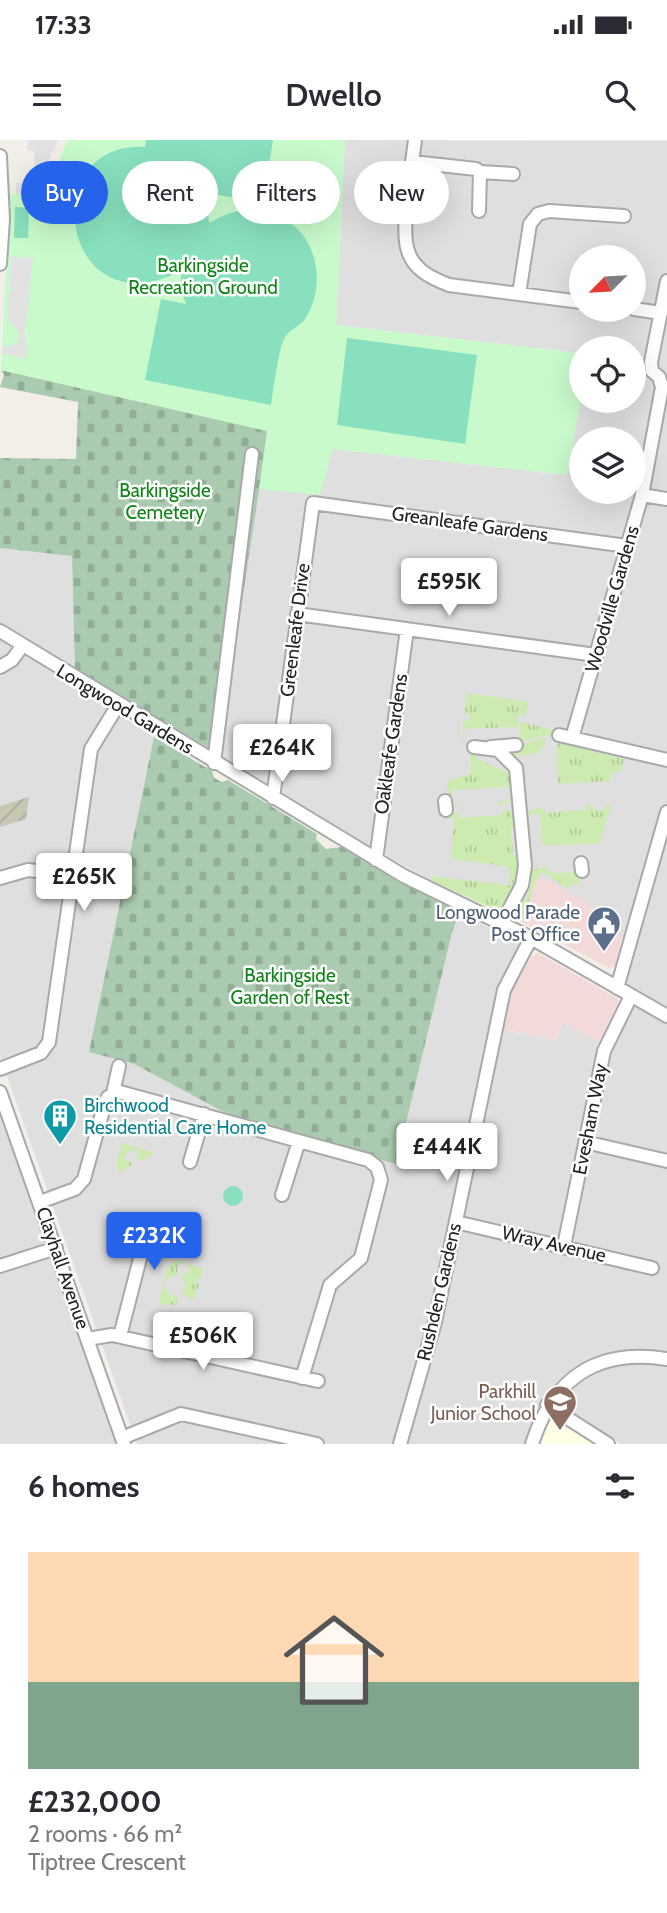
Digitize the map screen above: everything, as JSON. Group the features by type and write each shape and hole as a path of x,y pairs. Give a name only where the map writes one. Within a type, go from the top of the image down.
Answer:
{"street":[{"path":"412,161 415,140"},
{"path":"0,156 3,219 0,264"},
{"path":"449,165 471,166 480,172 513,174"},
{"path":"479,211 480,172"},
{"path":"519,294 530,224 538,214 549,211 617,213"},
{"path":"407,224 408,250 416,266 430,278 449,285 569,300"},
{"name":"Woodville Gardens","path":"646,473 663,377 652,371 651,362 667,281"},
{"path":"646,311 661,313"},
{"path":"214,762 252,454"},
{"path":"646,496 667,499"},
{"name":"Greanleafe Gardens","path":"313,503 627,546"},
{"name":"Greenleafe Drive","path":"273,798 313,503"},
{"name":"Woodville Gardens","path":"639,504 596,655 565,737 667,760"},
{"path":"297,614 596,655"},
{"name":"Oakleafe Gardens","path":"376,860 407,629"},
{"name":"Longwood Gardens","path":"0,631 376,860 531,938 667,1016"},
{"path":"0,667 12,660 23,645"},
{"path":"0,1069 41,1053 48,1042 91,749 118,705"},
{"path":"502,923 522,885 525,866 516,768 508,757 480,747 516,745"},
{"path":"617,988 667,812"},
{"path":"0,878 28,870 73,876"},
{"name":"Rushden Gardens","path":"400,1444 435,1322 504,990 531,938"},
{"name":"Evesham Way","path":"564,1247 604,1051 631,996"},
{"path":"40,1202 75,1189 83,1179 102,1110 113,1093 119,1066"},
{"name":"Clayhall Avenue","path":"0,1092 123,1441"},
{"path":"113,1093 126,1092 368,1160 377,1167 381,1180 361,1258 330,1285 302,1378"},
{"path":"190,1162 204,1114"},
{"path":"282,1195 299,1141"},
{"path":"585,1142 667,1161"},
{"name":"Wray Avenue","path":"456,1222 652,1268"},
{"path":"120,1336 144,1247 141,1242 124,1237"},
{"path":"0,1266 56,1248"},
{"path":"215,1357 224,1324"},
{"path":"87,1339 105,1334 120,1336 318,1381"},
{"path":"532,1444 547,1405 561,1388 597,1364 634,1356 667,1359"},
{"path":"547,1405 608,1444"},
{"path":"123,1441 181,1414 291,1441 317,1444"}],"shaded area":[{"path":"28,140 58,140 49,160 51,161 34,161 34,152 27,149"},
{"path":"345,140 667,141 667,1444 621,1444 548,1396 528,1444 137,1444 0,1056 0,637 154,737 89,1052 134,1064 235,1118 452,932 460,912 520,944 500,980 491,1027 556,1040 562,1022 612,1048 629,1013 625,982 635,945 591,919 596,908 520,921 427,878 374,849 219,754 259,489 310,493 332,449 567,475 569,464 569,504 646,504 646,427 576,427 578,413 646,413 646,336 569,336 569,352 336,325"},
{"path":"16,183 21,183 21,194 16,194"},
{"path":"11,257 33,258 25,333 27,356 23,359 2,353 2,348 17,343 19,337 18,331 7,320 9,292 14,289 9,288"},
{"path":"0,548 72,556 75,670 0,625"},
{"path":"29,797 26,819 0,827 0,806"},
{"path":"538,875 596,908 591,919 622,937 615,966 609,968 520,921"},
{"path":"538,953 618,999 620,1007 600,1043 562,1022 556,1040 503,1029 512,988 531,957"},
{"path":"0,1116 66,1297 118,1444 0,1444"},
{"name":"Parkhill Junior School","path":"551,1419 555,1419 593,1444 541,1444"}],"green space":[{"name":"Barkingside Recreation Ground","path":"67,140 345,140 336,325 569,352 569,413 578,413 576,427 569,427 567,475 333,449 320,495 259,489 267,431 1,370 10,194 21,194 21,224 108,224 108,161 59,161"},
{"path":"146,140 273,140 270,161 232,161 232,197 218,195 218,161 122,161 122,224 218,224 218,219 232,213 232,224 291,224 303,235 315,262 316,292 305,319 283,342 271,405 145,380 161,299 186,304 181,289 181,271 140,283 108,276 87,257 76,224 108,224 108,161 100,161 110,153 145,147"},
{"path":"15,207 21,207 21,224 28,224 28,238 14,238"},
{"path":"347,338 477,355 465,444 337,425"},
{"name":"Barkingside Cemetery","path":"1,370 268,431 219,754 75,670 72,556 0,548 0,458 76,459 78,402 0,387 4,375"},
{"path":"467,693 529,702 525,716 518,714 518,727 464,729 464,741 470,741 471,745 463,741 463,721 469,721 470,714 464,713"},
{"path":"520,722 554,730 554,734 519,742"},
{"name":"Barkingside Garden of Rest","path":"154,737 212,771 214,778 222,782 228,780 317,834 316,839 326,849 341,847 460,912 452,932 396,1164 235,1118 134,1064 89,1052"},
{"path":"546,738 545,745 536,754 514,756 505,748"},
{"path":"557,742 624,759 620,773 613,772 609,781 558,784"},
{"path":"470,752 476,752 476,758 506,772 512,769 513,802 498,805 498,802 510,801 509,787 452,790 452,804 465,806 452,806 448,800 447,781 471,774"},
{"path":"611,803 600,844 542,845 540,814 529,815 529,823 524,823 524,812 541,808 546,813 588,810 585,805 591,805 598,812"},
{"path":"505,809 515,811 517,827 511,828 512,844 518,844 512,846 513,855 519,855 518,884 508,883 510,870 506,866 451,859 454,819 438,817 439,813 461,812 458,818 501,815"},
{"path":"571,866 581,873 579,884 570,885 567,889 545,873 539,874 521,922 516,919 515,908 520,899 525,901 532,883 526,880 530,870 546,867 551,873 575,872"},
{"path":"432,876 517,886 506,904 495,910 431,880"},
{"path":"122,1143 153,1152 152,1155 141,1161 137,1159 138,1152 132,1150 125,1155 125,1160 132,1162 131,1166 118,1172 116,1163"},
{"path":"229,1186 237,1186 243,1196 237,1206 229,1206 223,1200 223,1192"},
{"path":"175,1260 182,1262 177,1267 178,1275 168,1277 164,1283 168,1294 178,1296 176,1305 159,1304 166,1270"},
{"path":"187,1264 204,1269 201,1278 194,1280 199,1285 193,1300 182,1294 186,1285 181,1276 189,1271"}],"place":[{"name":"Longwood Parade Post Office","path":"604,953"},
{"name":"Birchwood Residential Care Home","path":"60,1146"},
{"name":"Parkhill Junior School","path":"560,1432"}]}
